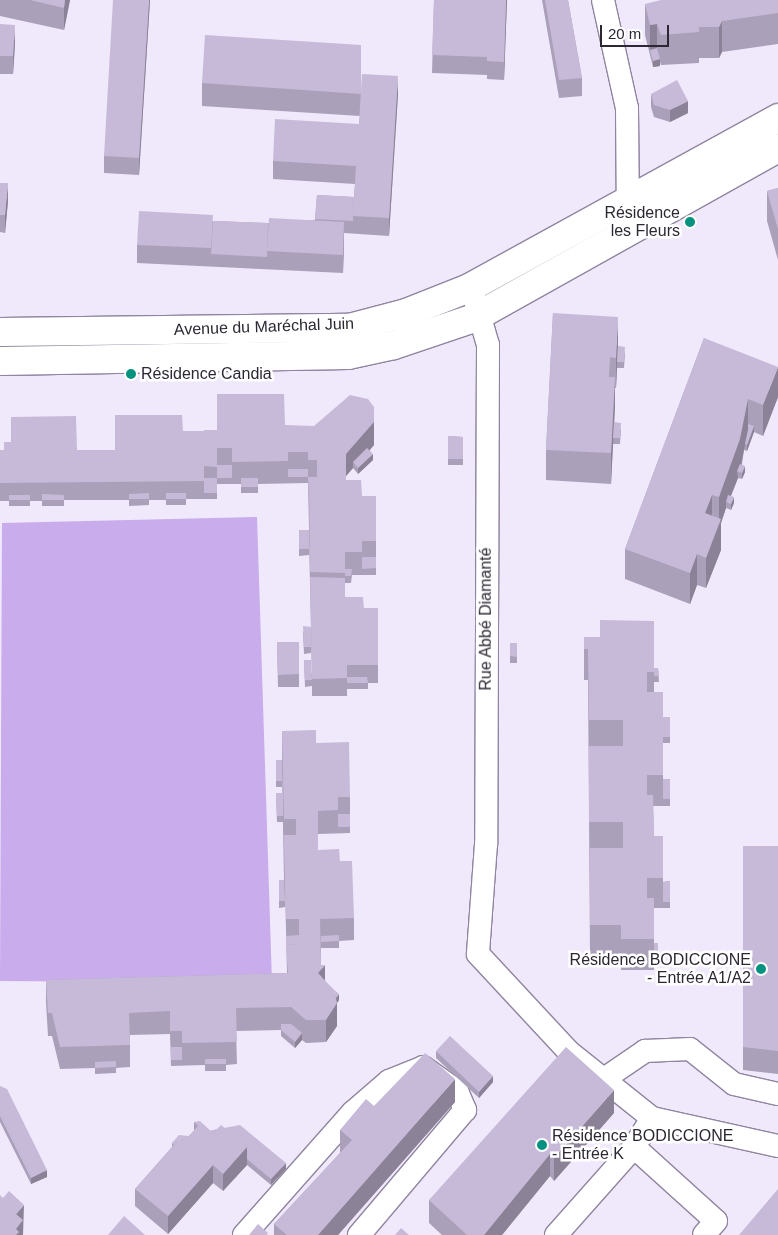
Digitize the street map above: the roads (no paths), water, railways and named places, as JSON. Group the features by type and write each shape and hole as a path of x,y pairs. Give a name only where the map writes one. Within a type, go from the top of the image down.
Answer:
{"main road":[{"name":"Avenue du Maréchal Juin","path":"0,332 349,328 406,313 469,288 778,118"},
{"name":"Avenue du Maréchal Juin","path":"0,361 348,355 394,345 482,313 778,148"}],"street":[{"path":"603,0 627,108 629,232"},
{"name":"Rue Abbé Diamanté","path":"469,288 482,313 488,345 486,844 478,954 568,1051 604,1079"},
{"path":"778,1094 734,1084 690,1049 645,1051 604,1079 652,1118 778,1146"},
{"path":"244,1235 353,1112 389,1081 423,1067 457,1091 465,1110 359,1235"},
{"path":"556,1235 634,1147 652,1118"},
{"path":"634,1147 716,1221 704,1235"}],"place":[{"name":"Résidence les Fleurs","path":"690,222"},
{"name":"Résidence Candia","path":"131,374"},
{"name":"Résidence BODICCIONE - Entrée A1/A2","path":"761,969"},
{"name":"Résidence BODICCIONE - Entrée K","path":"542,1145"}]}
